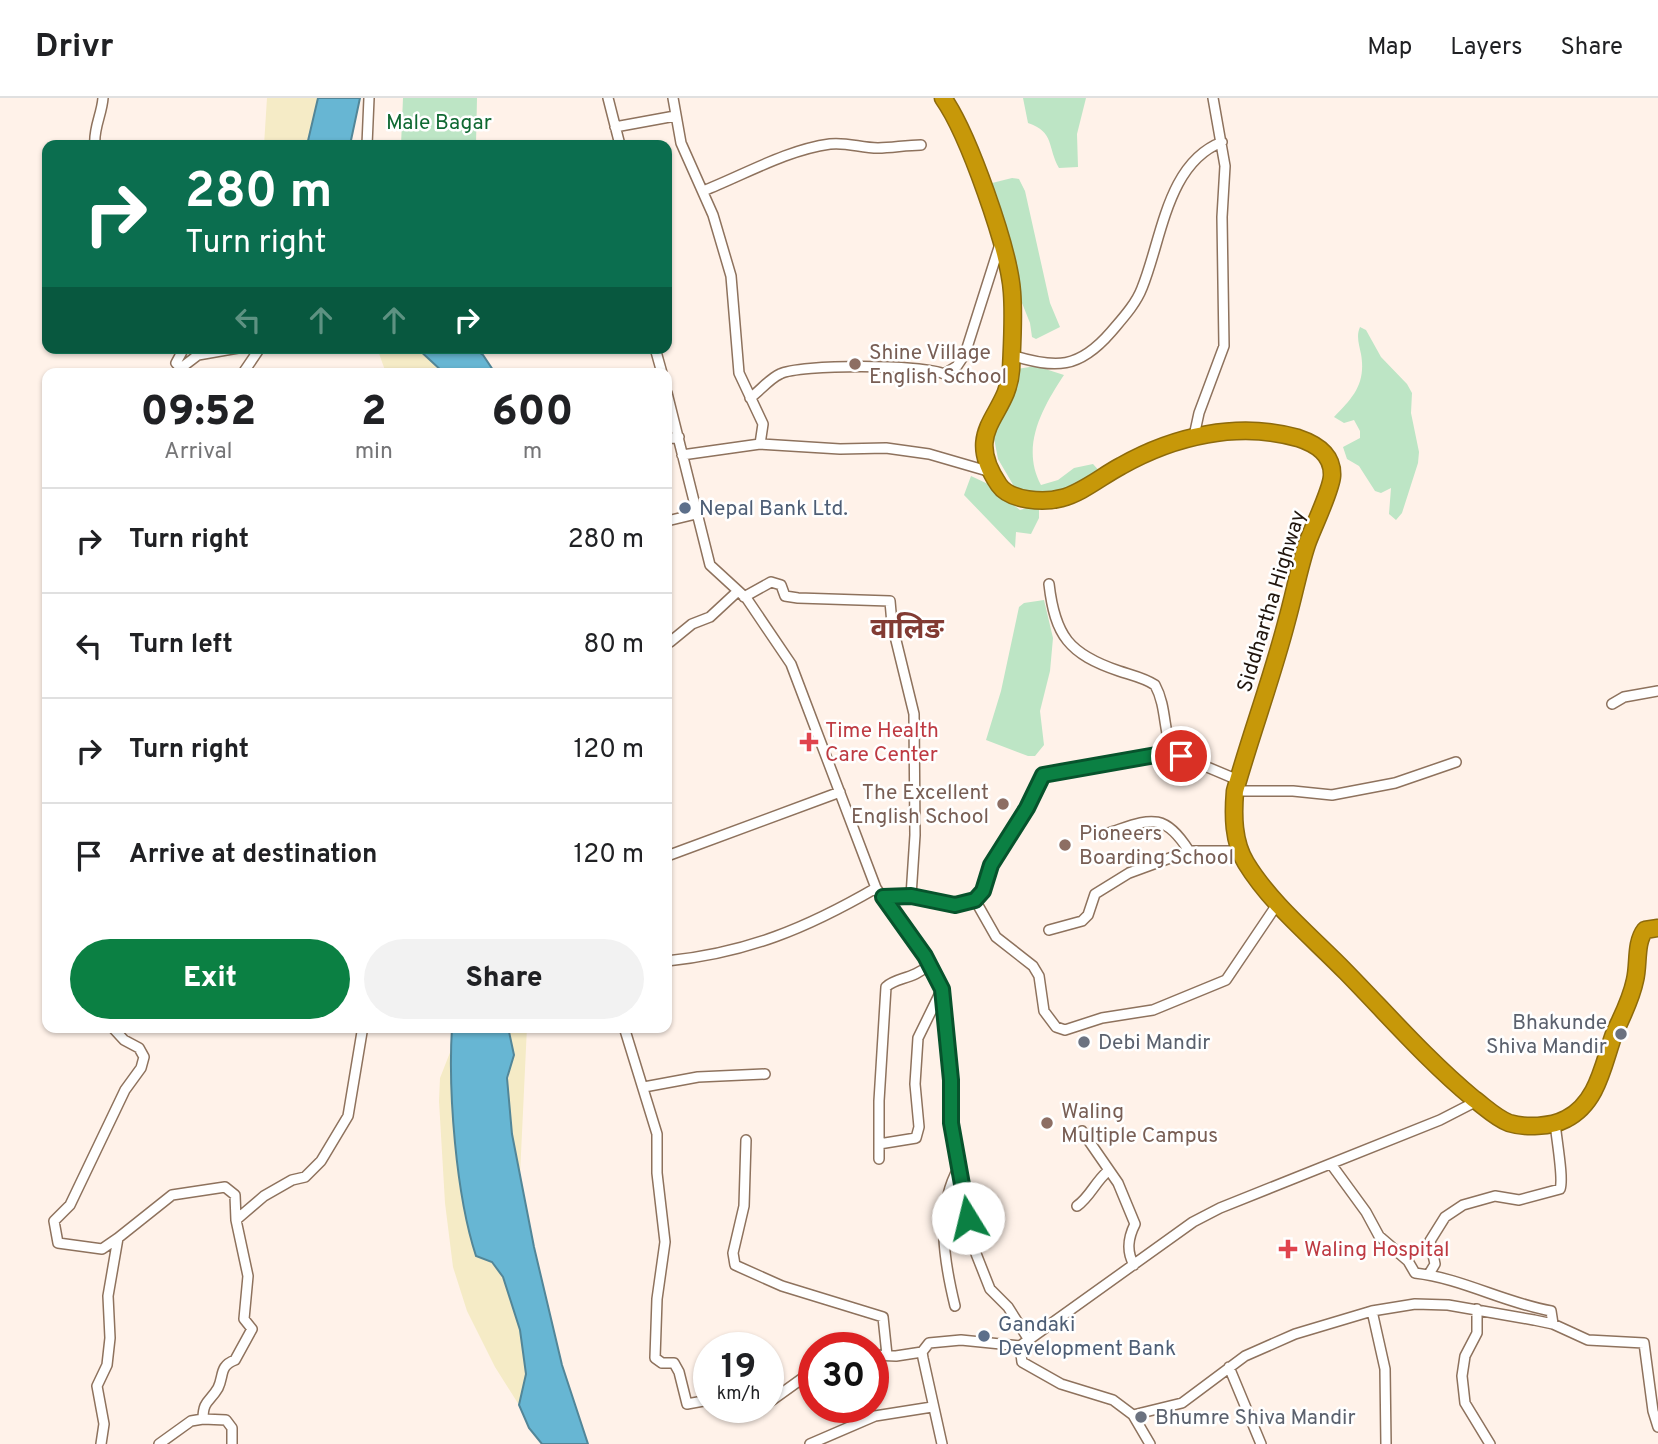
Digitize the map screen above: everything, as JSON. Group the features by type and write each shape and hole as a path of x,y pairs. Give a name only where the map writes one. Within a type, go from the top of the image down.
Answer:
{"highway":[{"name":"Siddhartha Highway","path":"943,98 952,110 973,159 1000,242 1012,290 1011,373 1006,390 987,425 984,443 1001,488 1017,497 1045,500 1063,498 1144,453 1194,436 1275,432 1314,443 1328,456 1332,476 1306,548 1285,628 1237,786 1233,816 1240,851 1247,865 1278,902 1453,1082 1508,1122 1521,1126 1566,1119 1588,1100 1603,1073 1611,1044 1631,999 1639,964 1639,938 1645,930 1658,928"}],"street":[{"path":"94,140 103,98"},
{"path":"367,140 369,98"},
{"path":"608,98 619,140"},
{"path":"673,98 681,144 703,191 731,276 739,373 763,424 760,444"},
{"path":"1194,436 1199,413 1224,346 1222,217 1225,166 1213,98"},
{"path":"615,127 674,116"},
{"path":"1011,355 1044,365 1077,362 1101,343 1141,291 1179,180 1204,149 1222,142"},
{"path":"703,191 735,179 766,162 828,144 854,143 880,148 921,145"},
{"path":"750,398 781,373 891,366 933,369 944,374 951,371 965,354 1000,242"},
{"path":"182,368 198,355 204,354"},
{"path":"672,413 710,565 741,594 791,664 876,888 930,964 942,989 951,1080 951,1123 971,1241 979,1267 990,1289 1009,1307 1029,1340"},
{"path":"672,438 678,437"},
{"path":"682,455 760,444 896,449 929,453 993,472"},
{"path":"672,521 696,514"},
{"path":"672,640 692,624 710,617 741,594 771,582 781,585 785,596 890,601 892,624 914,714 915,835 911,896"},
{"path":"1049,584 1054,619 1072,646 1085,658 1155,685 1162,703 1165,732 1173,755"},
{"path":"1612,704 1624,697 1658,691"},
{"path":"883,897 911,896 955,905 975,900 983,891 991,865 1027,808 1043,775 1156,755 1173,755 1237,786 1332,795 1395,783 1456,762"},
{"path":"672,854 840,792"},
{"path":"1108,832 1153,821 1172,828 1189,851"},
{"path":"1049,930 1082,921 1088,915 1095,894 1129,873 1189,851 1240,851"},
{"path":"672,960 740,950 834,912 876,888"},
{"path":"975,900 996,937 1033,966 1039,976 1044,1011 1056,1027 1065,1030 1102,1018 1153,1010 1226,980 1278,902"},
{"path":"879,1159 886,987 891,982 920,974 930,964"},
{"path":"879,1144 916,1138 919,1127 915,1084 918,1038 942,989"},
{"path":"118,1033 139,1048 144,1057 141,1068 125,1090 70,1205 54,1221 58,1243 102,1249 172,1195 225,1187 235,1195 236,1220 248,1276 244,1319 252,1329 235,1360 227,1363 220,1373 219,1387 203,1406 203,1419"},
{"path":"236,1220 264,1196 292,1180 305,1177 321,1161 345,1124 362,1033"},
{"path":"626,1033 657,1134 657,1173 665,1242 657,1298 655,1358 662,1363 674,1363 687,1404 693,1403"},
{"path":"644,1087 698,1077 765,1074"},
{"path":"889,1355 922,1352 929,1343 961,1340 1020,1346 1193,1222 1440,1120 1477,1101"},
{"path":"1429,1274 1434,1264 1430,1241 1445,1217 1456,1210 1495,1196 1519,1199 1560,1189 1563,1182 1555,1122"},
{"path":"1082,1131 1118,1183 1135,1224 1129,1235 1128,1249 1134,1265"},
{"path":"746,1140 744,1206 733,1253 735,1265 782,1286 883,1317 885,1332"},
{"path":"1331,1164 1384,1242 1408,1261 1415,1273 1429,1274 1552,1311 1553,1324"},
{"path":"955,1306 943,1254 946,1199 959,1167"},
{"path":"1077,1206 1086,1198 1096,1181 1108,1171"},
{"path":"101,1444 104,1424 97,1387 107,1365 110,1338 108,1296 118,1238"},
{"path":"1133,1415 1181,1403 1245,1356 1295,1334 1372,1311 1415,1304 1448,1304 1553,1324 1588,1340 1644,1343 1653,1411 1658,1427"},
{"path":"1477,1309 1477,1333 1465,1356 1462,1376 1465,1403 1490,1444"},
{"path":"1372,1311 1385,1369 1387,1444"},
{"path":"1020,1346 1022,1362 1030,1367 1061,1384 1113,1400 1133,1415 1150,1444"},
{"path":"922,1352 942,1444"},
{"path":"1229,1367 1261,1444"},
{"path":"810,1444 875,1416 932,1406"},
{"path":"159,1444 191,1421 203,1419 226,1420 232,1428 232,1444"}],"green space":[{"name":"Male Bagar","path":"403,98 477,98 476,140 401,140"},
{"path":"1023,98 1086,98 1077,134 1078,167 1059,168 1047,136 1028,123"},
{"path":"1012,178 1019,179 1025,191 1050,303 1060,327 1036,339 1032,337 1030,323 1018,293 988,184"},
{"path":"1360,327 1366,330 1381,357 1412,393 1411,413 1419,452 1418,463 1402,513 1396,520 1389,514 1391,488 1381,493 1375,491 1359,466 1347,459 1343,447 1360,438 1360,431 1354,420 1344,423 1334,417 1353,396 1360,381"},
{"path":"1036,366 1064,375 1042,414 1034,441 1035,470 1041,485 1058,480 1074,468 1093,464 1102,474 1048,498 1015,488 998,459 993,433 1017,369"},
{"path":"971,476 988,484 1020,510 1030,507 1039,509 1039,518 1031,534 1016,532 1015,548 964,495"},
{"path":"1044,600 1053,638 1050,671 1040,711 1044,745 1035,756 1028,756 986,740 1001,691 1019,607 1024,603"}],"sand":[{"path":"267,98 318,98 308,140 264,140"},
{"path":"379,354 423,354 439,368 384,368"},
{"path":"510,1033 527,1033 520,1175 508,1108"},
{"path":"451,1050 456,1149 476,1256 492,1262 503,1277 520,1330 526,1374 519,1405 495,1367 467,1311 453,1267 445,1203 439,1101 440,1078"}],"water":[{"path":"318,98 360,98 351,140 308,140"},
{"path":"423,354 482,354 492,368 439,368"},
{"path":"452,1033 509,1033 514,1055 507,1078 512,1134 534,1247 562,1365 588,1444 542,1444 529,1428 519,1405 526,1374 520,1330 503,1277 492,1262 476,1256 463,1204 455,1143"}],"place":[{"name":"Shine Village English School","path":"855,364"},
{"name":"Nepal Bank Ltd.","path":"685,508"},
{"name":"Time Health Care Center","path":"809,742"},
{"name":"The Excellent English School","path":"1003,804"},
{"name":"Pioneers Boarding School","path":"1065,845"},
{"name":"Bhakunde Shiva Mandir","path":"1621,1034"},
{"name":"Debi Mandir","path":"1084,1042"},
{"name":"Waling Multiple Campus","path":"1047,1123"},
{"name":"Waling Hospital","path":"1288,1249"},
{"name":"Gandaki Development Bank","path":"984,1336"},
{"name":"Bhumre Shiva Mandir","path":"1141,1417"}],"district":[{"name":"वालिङ","path":"907,628"}],"route":[{"path":"968,1218 950,1117 951,1080 942,989 925,956 883,897 911,896 955,905 975,900 983,891 991,865 1027,808 1043,775 1156,755 1181,756"}]}
